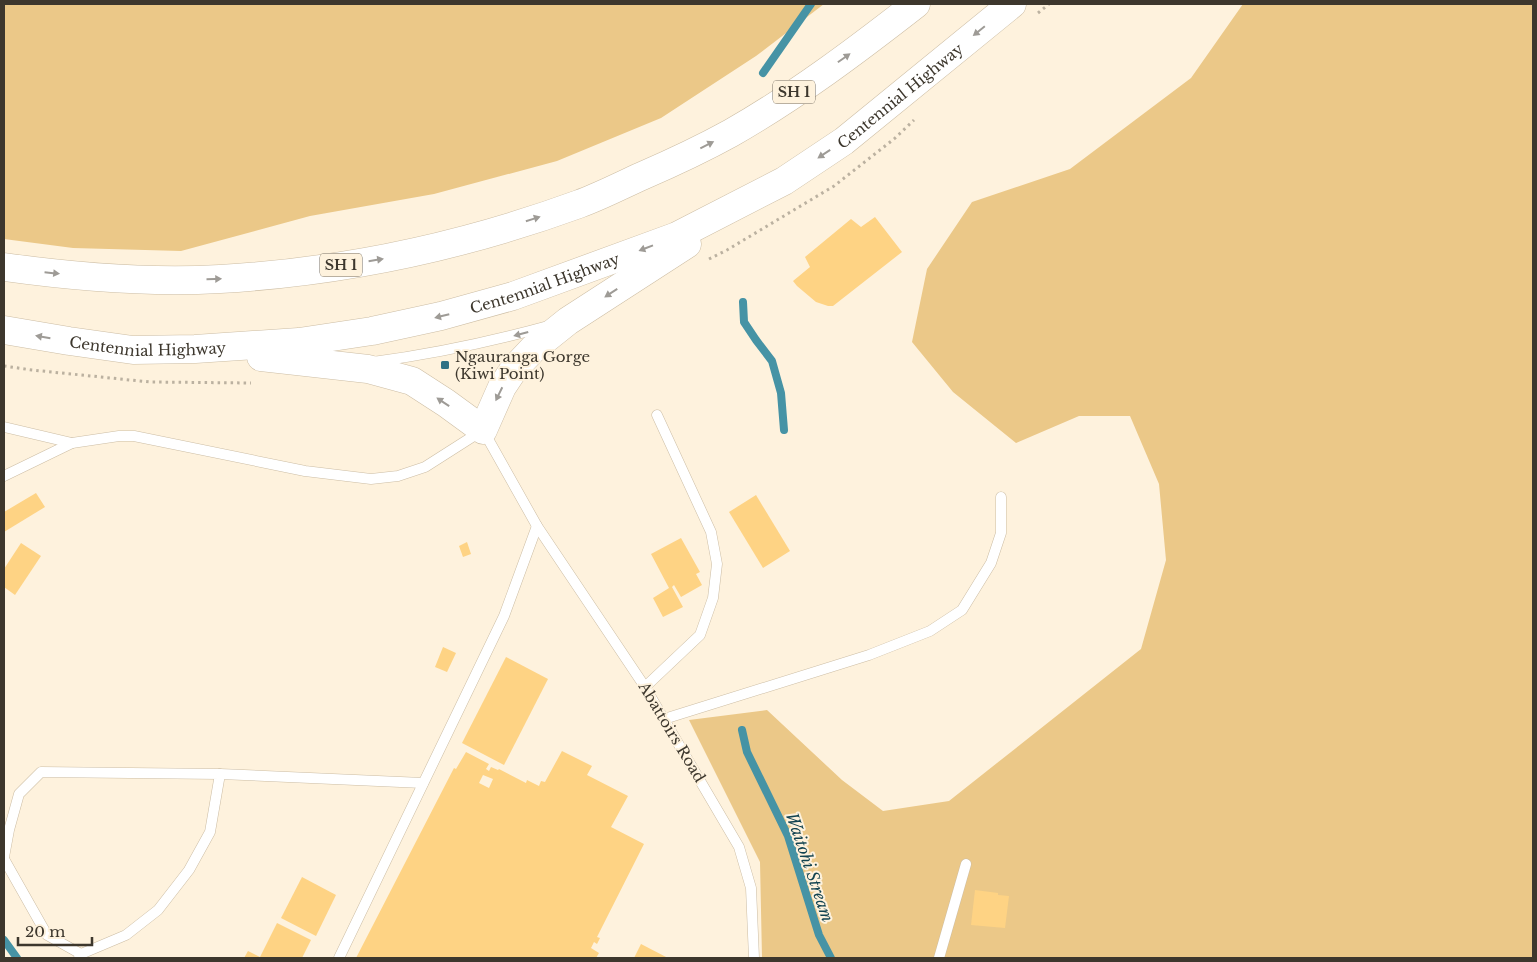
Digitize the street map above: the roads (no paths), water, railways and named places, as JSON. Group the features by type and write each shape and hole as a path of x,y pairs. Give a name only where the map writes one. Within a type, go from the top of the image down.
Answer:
{"highway":[{"name":"SH 1","path":"4,267 52,274 141,279 219,279 318,269 406,255 486,234 581,204 664,167 731,133 812,81 869,41 916,4"},
{"name":"Centennial Highway","path":"4,330 133,350 195,349 299,342 372,331 441,316 513,296 677,236 784,181 844,141 1012,4"},
{"path":"195,349 368,369 412,382 446,403 483,430 502,388 514,369 568,321 784,181"}],"lane":[{"path":"340,366 416,356 491,342 568,321"},
{"path":"646,687 700,635 713,598 717,564 711,532 657,415"},
{"path":"4,426 72,443"},
{"path":"4,476 72,443 119,436 134,436 305,471 371,479 398,476 425,467 483,430"},
{"name":"Abattoirs Road","path":"483,430 537,526 646,687 739,847 751,888 754,958"},
{"path":"664,718 869,655 930,631 962,610 991,563 1001,533 1002,497"},
{"path":"339,958 504,616 537,526"},
{"path":"220,774 210,832 189,870 158,910 126,935 80,956 47,935 4,858 9,830 19,794 41,772 220,774 423,783"},
{"path":"939,958 966,864"}],"waterway":[{"name":"Waitohi Stream","path":"763,73 811,4"},
{"name":"Waitohi Stream","path":"743,302 744,322 772,361 781,393 784,430"},
{"name":"Waitohi Stream","path":"742,730 747,752 788,836 819,935 831,958"},
{"name":"Waitohi Stream","path":"4,940 17,958"}],"place":[{"name":"Ngauranga Gorge (Kiwi Point)","path":"445,365"}]}
